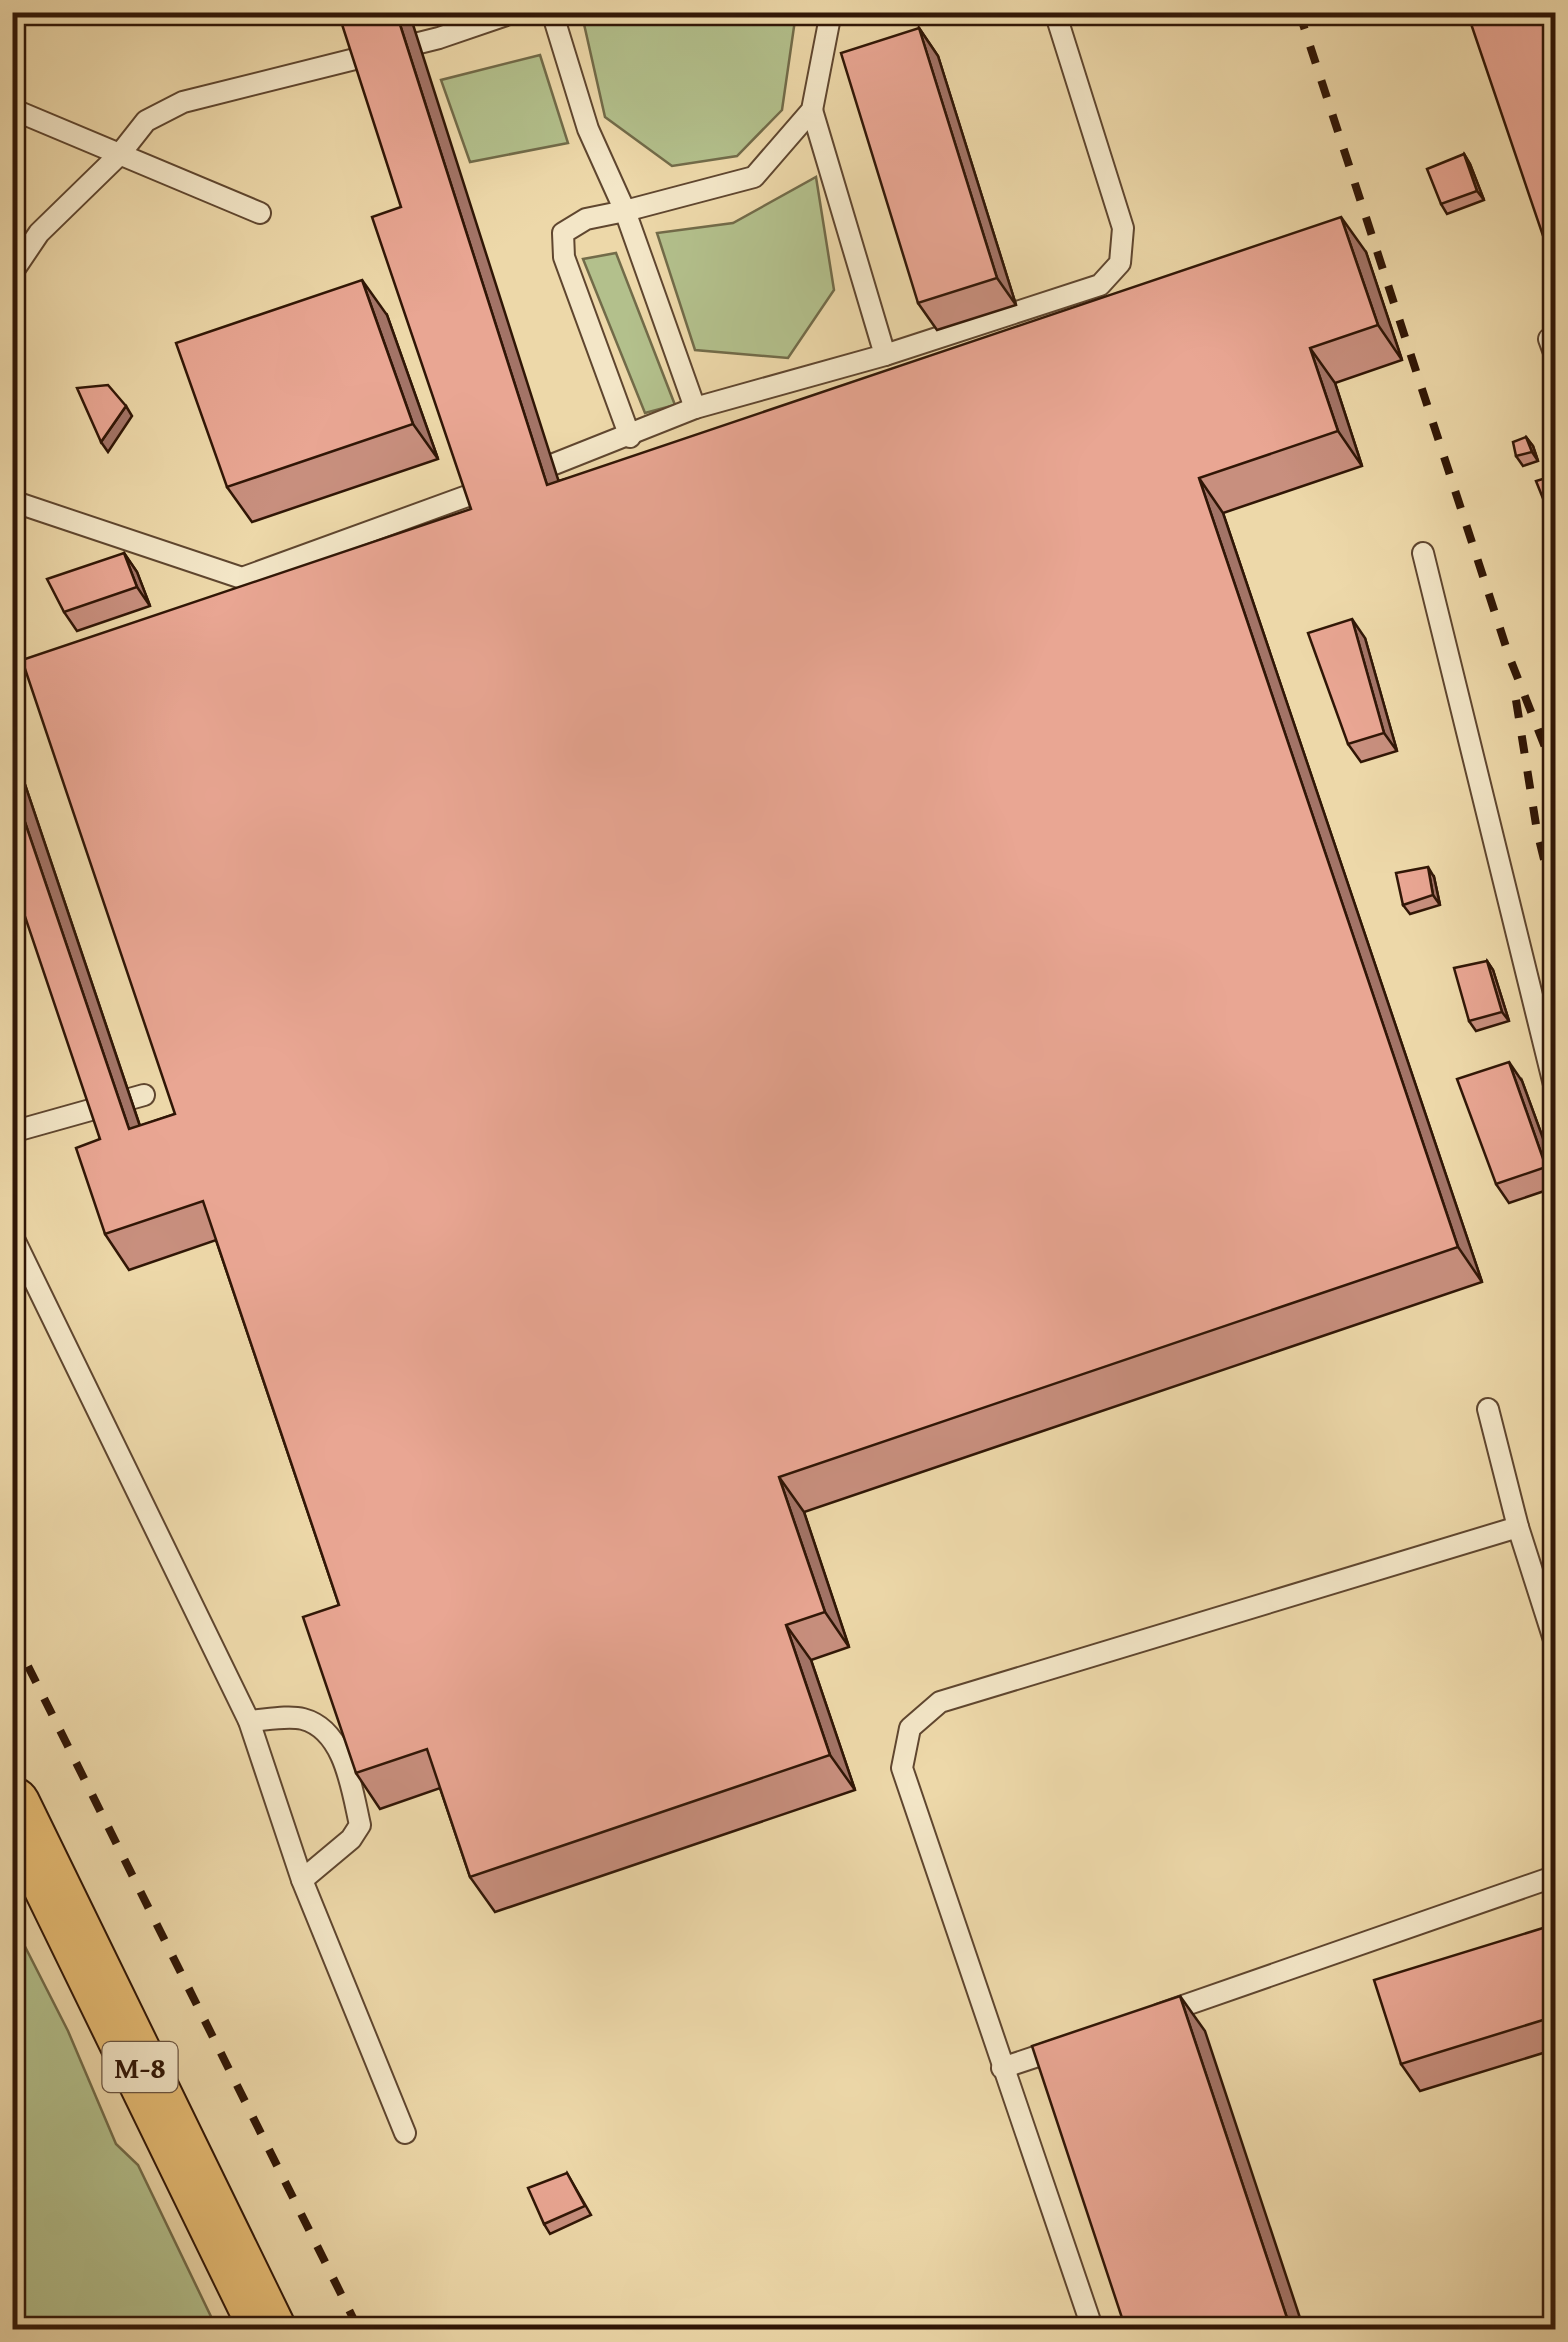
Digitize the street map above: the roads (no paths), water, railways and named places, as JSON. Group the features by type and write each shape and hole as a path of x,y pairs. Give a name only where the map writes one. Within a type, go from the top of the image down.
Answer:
{"main road":[{"name":"М-8","path":"12,1805 268,2330"}],"lane":[{"path":"12,273 38,233 120,154 146,121 183,102 439,38 515,12"},
{"path":"552,12 588,129 625,211 695,408"},
{"path":"831,12 812,110 886,355"},
{"path":"12,501 242,578 630,438 695,408 886,355 1100,284 1120,262 1124,228 1055,12"},
{"path":"12,109 260,212"},
{"path":"630,438 564,257 563,234 586,219 754,178 812,110"},
{"path":"1423,554 1556,1093"},
{"path":"12,1132 144,1094"},
{"path":"12,1235 248,1721 302,1880 405,2133"},
{"path":"1488,1409 1518,1527 1556,1646"},
{"path":"1094,2330 902,1768 910,1728 940,1702 1518,1527"},
{"path":"248,1721 303,1719 324,1731 341,1754 360,1825 351,1839 302,1880"},
{"path":"1132,2024 1556,1876"},
{"path":"1002,2068 1076,2043"}],"railway":[{"path":"1299,12 1509,656 1556,775"},
{"path":"1516,700 1537,831 1556,908"},
{"path":"12,1634 359,2330"}]}
